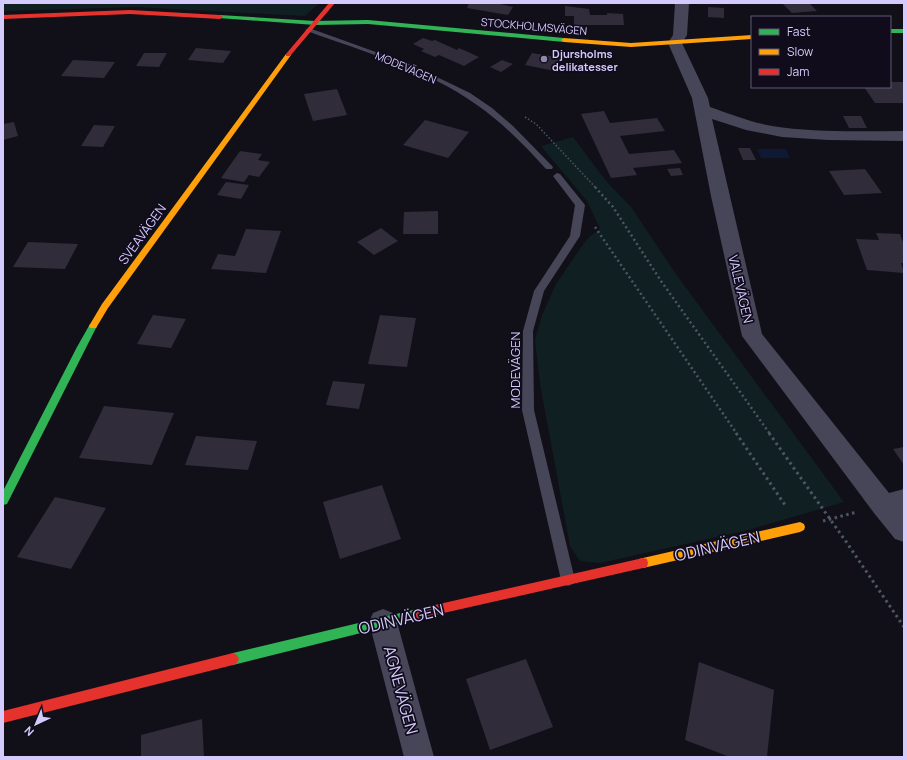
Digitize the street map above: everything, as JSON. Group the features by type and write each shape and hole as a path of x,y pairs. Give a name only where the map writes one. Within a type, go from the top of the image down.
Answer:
{"street":[{"name":"SVEAVÄGEN","path":"3,501 81,346 105,306 271,76 332,3"},
{"path":"676,43 680,35 682,3"},
{"name":"STOCKHOLMSVÄGEN","path":"3,17 130,12 312,26 368,22 591,43 631,45 751,37"},
{"path":"891,32 904,31"},
{"name":"VALEVÄGEN","path":"676,43 700,98 720,196 752,336 882,505 904,531"},
{"path":"702,110 736,122 781,132 836,137 904,136"},
{"name":"ODINVÄGEN","path":"3,717 383,622 800,528"},
{"name":"AGNEVÄGEN","path":"383,622 419,757"}],"lane":[{"name":"MODEVÄGEN","path":"312,26 405,64 468,95 501,120 531,147 553,171 580,205 575,236 539,291 528,331 528,410 568,580"}],"path":[{"path":"523,116 536,124 583,172 613,208 661,281 847,543 904,627"},
{"path":"580,205 800,528"},
{"path":"842,516 882,505"}],"shaded area":[{"path":"3,3 319,3 305,16 137,7 3,11"},
{"path":"573,137 606,181 631,207 678,277 844,502 748,530 600,563 580,561 570,546 540,384 535,340 542,315 556,284 584,243 590,236 600,229 587,201 541,146"}],"water":[{"path":"757,149 786,149 790,158 761,158"}],"building":[{"path":"469,3 501,3 500,4 513,7 508,15 467,8"},
{"path":"782,3 809,3 817,11 792,13"},
{"path":"565,6 589,9 590,15 607,15 607,13 623,14 624,25 574,25 574,16 565,16"},
{"path":"708,7 724,8 724,18 708,17"},
{"path":"423,38 432,41 435,40 457,50 459,48 479,57 464,66 439,55 435,57 421,51 424,49 413,44"},
{"path":"196,48 231,51 223,63 188,60"},
{"path":"144,53 167,53 159,67 136,66"},
{"path":"532,53 562,58 555,71 525,65"},
{"path":"73,60 115,62 104,78 61,76"},
{"path":"502,60 513,64 501,72 490,67"},
{"path":"891,82 904,83 904,103 875,103 865,88 891,88"},
{"path":"337,89 347,115 313,121 304,94"},
{"path":"604,111 610,123 657,118 665,131 620,136 629,154 674,150 682,163 633,168 637,175 611,178 581,114"},
{"path":"843,116 861,116 867,128 849,128"},
{"path":"425,120 469,132 448,158 403,145"},
{"path":"14,122 18,136 3,140 3,124"},
{"path":"94,125 115,126 103,147 81,146"},
{"path":"738,148 750,148 756,160 743,160"},
{"path":"240,151 262,154 258,160 270,162 259,177 249,175 244,182 221,178"},
{"path":"680,168 683,175 671,176 667,169"},
{"path":"865,169 882,193 844,195 829,171"},
{"path":"226,182 249,185 241,199 217,195"},
{"path":"438,211 438,234 403,234 404,212"},
{"path":"381,228 398,241 374,255 357,242"},
{"path":"246,229 281,231 266,273 211,269 218,254 235,256"},
{"path":"876,233 900,234 904,245 904,263 901,263 904,273 867,270 856,239 879,240"},
{"path":"28,242 78,244 65,269 13,267"},
{"path":"153,315 186,319 171,348 137,344"},
{"path":"380,315 416,318 407,367 368,364"},
{"path":"333,381 365,384 359,409 326,405"},
{"path":"104,406 174,413 152,465 79,458"},
{"path":"196,436 257,441 248,470 185,465"},
{"path":"904,447 904,465 893,449"},
{"path":"382,485 401,539 340,559 323,502"},
{"path":"55,497 106,508 71,569 17,557"},
{"path":"526,659 553,727 490,750 466,679"},
{"path":"699,662 774,690 767,757 730,757 685,740"},
{"path":"202,719 204,757 141,757 141,735"}],"traffic: fast":[{"path":"220,17 315,23 368,22 564,40"},
{"path":"891,31 904,31"},
{"path":"3,501 93,326"},
{"path":"233,659 417,614"}],"traffic: slow":[{"path":"564,40 631,45 751,37"},
{"path":"93,326 105,306 288,55"},
{"path":"643,563 800,527"}],"traffic: jam":[{"path":"288,55 332,3"},
{"path":"3,17 130,12 220,17"},
{"path":"417,614 643,563"},
{"path":"3,717 233,659"}],"place":[{"name":"Djursholms delikatesser","path":"544,59"}]}
